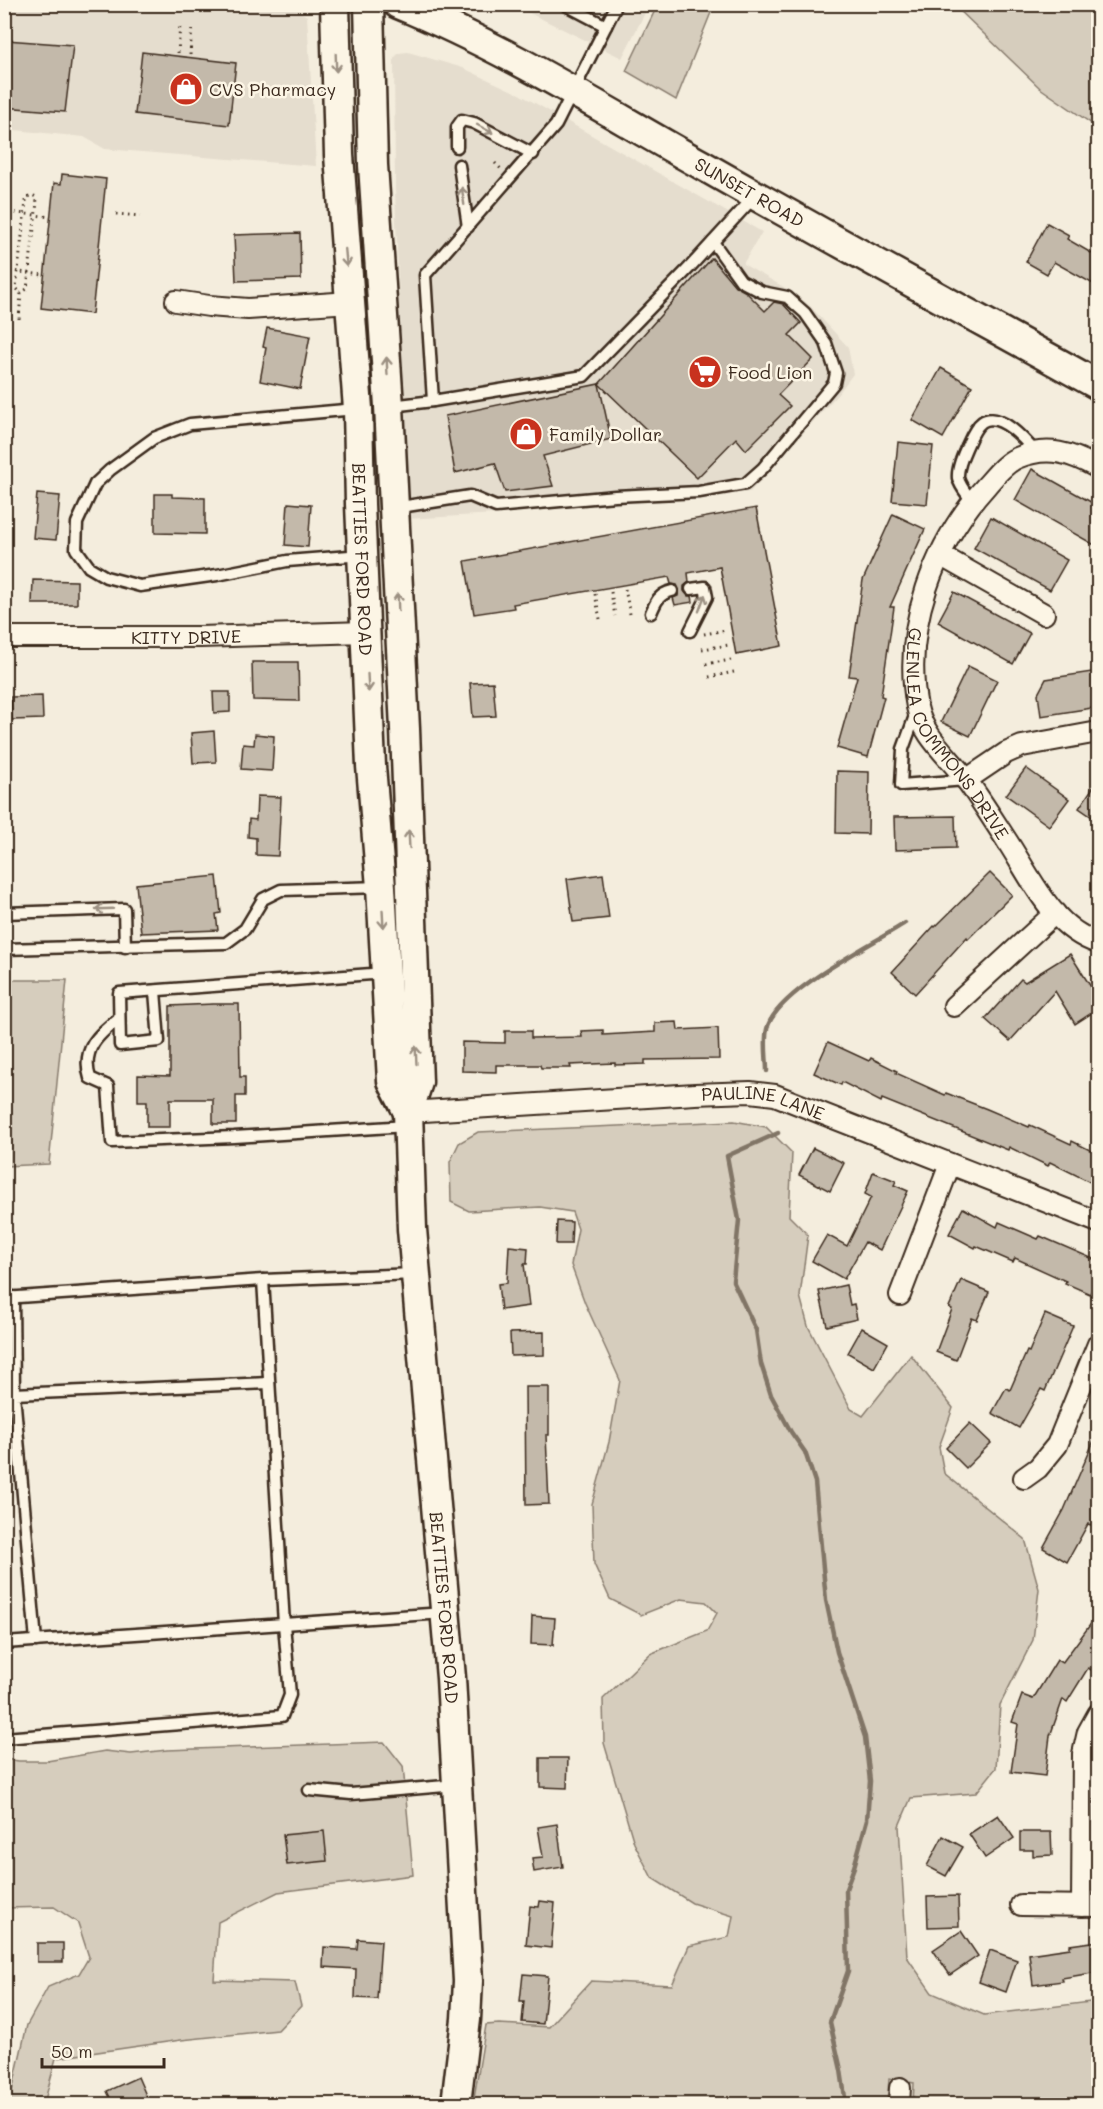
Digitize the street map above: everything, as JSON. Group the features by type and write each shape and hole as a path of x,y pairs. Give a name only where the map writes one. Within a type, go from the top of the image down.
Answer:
{"main road":[{"name":"BEATTIES FORD ROAD","path":"335,4 339,155 358,409 372,777 392,1082 408,1119"},
{"name":"BEATTIES FORD ROAD","path":"369,4 373,165 389,406 418,1082 408,1119 415,1274 458,1785 468,1981 456,2104"},
{"name":"SUNSET ROAD","path":"398,4 507,55 1098,385"}],"street":[{"path":"176,301 248,309 350,302"},
{"name":"GLENLEA COMMONS DRIVE","path":"1098,468 1080,458 1056,451 1035,453 1015,459 1000,470 956,526 940,555 920,611 913,649 917,710 932,741 966,780 1054,913 1079,935 1098,943"},
{"path":"940,555 1044,614"},
{"name":"KITTY DRIVE","path":"4,637 200,637 366,632"},
{"path":"966,780 1006,753 1022,746 1098,732"},
{"path":"954,1006 1054,913"},
{"name":"PAULINE LANE","path":"408,1119 750,1092 775,1095 1098,1222"},
{"path":"900,1295 950,1164"},
{"path":"1024,1478 1038,1468 1057,1445 1098,1344"},
{"path":"1021,1905 1090,1906 1083,1754 1088,1732 1098,1714"}],"lane":[{"path":"564,4 606,26"},
{"path":"434,401 425,275 556,126 617,4"},
{"path":"457,147 457,127 462,120 474,123 533,154"},
{"path":"459,165 468,227"},
{"path":"389,406 434,401 584,376 755,195"},
{"path":"394,508 470,496 496,507 615,496 699,492 745,484 763,468 827,392 834,383 836,373 826,343 805,313 787,297 762,292 741,281 713,242"},
{"path":"358,409 190,424 154,438 110,470 95,484 77,523 76,549 88,567 106,577 140,586 217,575 288,561 362,555"},
{"path":"973,502 961,486 958,477 965,449 982,422 989,419 1005,424 1020,435 1035,453"},
{"path":"690,588 705,587 707,597 692,633"},
{"path":"651,613 656,600 663,593 672,591"},
{"path":"917,710 903,749 902,785 966,780"},
{"path":"4,950 226,943 245,929 263,899 281,890 381,887"},
{"path":"4,913 124,909 125,947"},
{"path":"155,991 159,1041 120,1045 119,993 385,973"},
{"path":"119,1018 100,1033 90,1050 86,1064 90,1078 108,1086 112,1142 234,1137 408,1119"},
{"path":"36,1641 14,1394 9,1297 263,1280 415,1274"},
{"path":"4,1738 282,1716 291,1695 284,1624 263,1280"},
{"path":"14,1394 269,1383"},
{"path":"4,1643 445,1612"},
{"path":"309,1790 351,1794 458,1785"}],"path":[{"path":"178,53 180,24"},
{"path":"190,54 192,26"},
{"path":"19,319 21,293 16,288 26,201 27,197 32,195 36,197 37,202 36,215 27,289 21,293"},
{"path":"9,212 51,217"},
{"path":"116,214 140,216"},
{"path":"4,270 44,275"},
{"path":"625,589 630,614"},
{"path":"610,592 615,616"},
{"path":"595,594 600,619"},
{"path":"692,633 726,630"},
{"path":"702,649 729,645"},
{"path":"706,664 731,660"},
{"path":"709,677 734,672"}],"shaded area":[{"path":"287,4 307,16 316,166 105,149 84,137 5,129 5,5"},
{"path":"658,4 714,5 676,100 626,71"},
{"path":"513,5 649,5 622,58"},
{"path":"954,5 1098,5 1098,128 1040,88"},
{"path":"408,52 463,68 519,94 762,232 743,264 794,293 810,306 848,347 853,374 838,394 750,492 496,514 406,519 395,188 394,58 399,53"},
{"path":"5,980 67,980 49,1164 5,1166"},
{"path":"734,1121 766,1127 792,1153 789,1216 808,1235 800,1296 808,1326 851,1409 863,1416 911,1355 953,1408 939,1447 944,1473 1025,1539 1039,1589 1033,1640 1000,1705 996,1768 976,1793 911,1798 899,1826 907,1957 932,1993 984,2015 1098,2001 1098,2104 913,2104 914,2083 889,2079 887,2104 473,2104 486,2025 549,2027 591,1981 672,1985 689,1946 729,1937 733,1916 692,1903 652,1878 634,1843 604,1743 603,1699 650,1654 707,1631 717,1613 706,1602 681,1599 641,1615 610,1599 594,1564 592,1504 609,1442 620,1380 585,1303 571,1265 578,1229 572,1212 540,1207 469,1211 451,1202 450,1162 459,1143 478,1132"},
{"path":"384,1742 403,1766 413,1875 278,1892 218,1922 214,1980 295,1982 301,2006 278,2030 181,2040 56,2058 44,2104 9,2104 27,2025 48,1987 79,1974 89,1957 78,1923 54,1907 5,1908 4,1759 47,1761 105,1751 131,1754 167,1750"}],"building":[{"path":"6,40 73,45 65,112 4,107"},
{"name":"CVS Pharmacy","path":"142,52 236,63 229,125 135,114"},
{"path":"62,174 106,179 92,314 41,308 54,183 61,184"},
{"path":"1047,223 1069,235 1067,239 1098,257 1098,278 1095,285 1054,262 1047,274 1026,262"},
{"path":"300,233 301,279 236,281 234,235"},
{"name":"Food Lion","path":"712,258 735,286 746,292 765,311 774,302 783,304 801,323 789,335 813,359 778,395 790,406 746,450 736,438 697,478 599,384"},
{"path":"267,328 310,336 300,389 260,381"},
{"path":"941,368 972,386 943,438 912,420"},
{"path":"599,384 611,439 543,456 553,486 505,492 495,463 455,473 445,416"},
{"path":"898,442 933,446 927,504 892,501"},
{"path":"1032,469 1098,506 1098,547 1015,500"},
{"path":"37,494 60,496 56,540 33,538"},
{"path":"155,494 205,498 205,534 155,533"},
{"path":"288,503 311,505 308,547 285,545"},
{"path":"756,508 782,646 736,655 720,567 688,573 689,582 684,586 684,591 688,596 692,596 693,602 675,605 673,598 678,596 679,589 677,585 671,584 669,577 513,604 514,608 474,614 465,561"},
{"path":"893,514 925,529 890,607 894,607 881,696 884,697 868,757 837,748 857,677 849,676 863,580"},
{"path":"991,517 1067,560 1050,590 974,548"},
{"path":"33,580 77,581 77,604 32,604"},
{"path":"954,592 1030,633 1013,664 938,622"},
{"path":"252,662 298,662 299,701 253,700"},
{"path":"968,666 997,680 970,736 941,722"},
{"path":"1098,671 1098,707 1041,716 1038,694 1046,679"},
{"path":"493,682 496,716 473,717 470,683"},
{"path":"213,692 230,692 230,712 214,713"},
{"path":"42,696 43,719 12,720 11,697"},
{"path":"214,731 216,762 193,763 191,733"},
{"path":"255,734 274,736 272,771 241,769 243,744 254,745"},
{"path":"1026,768 1069,799 1049,826 1006,795"},
{"path":"837,771 869,772 868,834 836,833"},
{"path":"1098,780 1098,821 1079,808"},
{"path":"257,796 281,797 278,856 256,855 256,838 248,837 249,819 256,820"},
{"path":"955,816 956,848 895,850 894,817"},
{"path":"990,873 1012,895 968,939 967,937 915,994 892,972 934,926"},
{"path":"603,874 609,918 573,922 567,879"},
{"path":"217,876 221,913 216,914 218,930 141,933 136,884"},
{"path":"1070,954 1098,998 1098,1009 1075,1024 1055,991 1010,1041 985,1019 1021,979 1025,982"},
{"path":"239,1004 240,1077 245,1077 245,1096 236,1096 236,1124 213,1124 213,1099 170,1099 170,1127 147,1127 147,1101 138,1101 138,1075 170,1076 170,1006"},
{"path":"677,1022 678,1030 718,1028 719,1059 645,1060 645,1064 570,1065 571,1068 496,1065 496,1072 462,1071 462,1042 505,1043 505,1031 531,1031 531,1038 582,1037 581,1031 603,1030 603,1035 655,1032 655,1023"},
{"path":"828,1042 869,1061 871,1058 897,1071 896,1073 945,1095 946,1093 1029,1127 1030,1125 1071,1144 1072,1141 1098,1154 1098,1164 1090,1182 1050,1162 1048,1166 1009,1147 1008,1150 882,1099 881,1102 842,1082 841,1085 814,1073"},
{"path":"813,1148 844,1163 830,1191 799,1175"},
{"path":"873,1172 896,1181 894,1185 908,1191 880,1250 865,1242 844,1279 812,1261 827,1235 847,1246 871,1197 865,1194"},
{"path":"963,1208 997,1227 999,1222 1038,1239 1040,1236 1098,1261 1098,1275 1090,1294 1015,1258 1013,1262 976,1246 975,1248 949,1234"},
{"path":"557,1221 572,1222 571,1244 556,1244"},
{"path":"509,1246 528,1248 527,1264 524,1264 529,1306 501,1310 498,1284 507,1283"},
{"path":"961,1280 989,1292 977,1320 972,1318 956,1360 936,1352 952,1309 949,1307"},
{"path":"846,1285 850,1305 854,1304 857,1319 827,1326 819,1291"},
{"path":"1045,1314 1073,1326 1045,1391 1041,1389 1019,1428 992,1413 1006,1388 1010,1390"},
{"path":"862,1328 888,1343 874,1368 848,1353"},
{"path":"544,1332 544,1355 511,1356 510,1333"},
{"path":"525,1387 549,1387 549,1435 546,1435 549,1504 526,1505"},
{"path":"970,1423 991,1443 966,1468 946,1448"},
{"path":"1098,1431 1098,1509 1091,1525 1088,1524 1067,1562 1043,1548 1064,1510"},
{"path":"1098,1614 1098,1663 1093,1671 1088,1668 1067,1702 1063,1699 1050,1736 1045,1776 1011,1772 1018,1724 1012,1722 1022,1695 1033,1699 1057,1660 1062,1663"},
{"path":"532,1616 555,1618 553,1645 531,1644"},
{"path":"540,1758 568,1758 567,1788 540,1787"},
{"path":"998,1815 1014,1838 985,1858 969,1834"},
{"path":"557,1824 563,1867 534,1872 532,1858 543,1857 538,1827"},
{"path":"324,1831 327,1861 287,1865 283,1835"},
{"path":"1020,1832 1051,1832 1052,1855 1033,1856 1033,1850 1020,1850"},
{"path":"943,1836 963,1847 946,1876 927,1866"},
{"path":"958,1896 959,1926 928,1927 927,1897"},
{"path":"540,1901 555,1903 551,1948 526,1945 530,1906 539,1907"},
{"path":"961,1931 978,1956 950,1975 933,1950"},
{"path":"358,1939 381,1941 377,1999 355,1998 356,1969 323,1967 324,1947 357,1949"},
{"path":"1098,1941 1098,1972 1062,1978 1063,1981 1033,1985 1029,1954"},
{"path":"37,1943 63,1943 63,1962 37,1962"},
{"path":"990,1950 1017,1960 1006,1992 979,1982"},
{"path":"523,1974 548,1976 543,2024 522,2022 524,2001 520,2001"},
{"path":"138,2077 148,2100 137,2104 113,2104 107,2091"}],"waterway":[{"path":"767,1071 767,1029 774,1014 806,985 827,970 905,923"},
{"path":"778,1133 727,1156 739,1220 733,1281 756,1330 761,1364 771,1395 805,1452 815,1482 826,1600 837,1652 865,1737 870,1781 867,1820 846,1889 848,1971 830,2022 846,2104"}],"place":[{"name":"CVS Pharmacy","path":"186,89"},
{"name":"Food Lion","path":"705,372"},
{"name":"Family Dollar","path":"526,434"}]}
